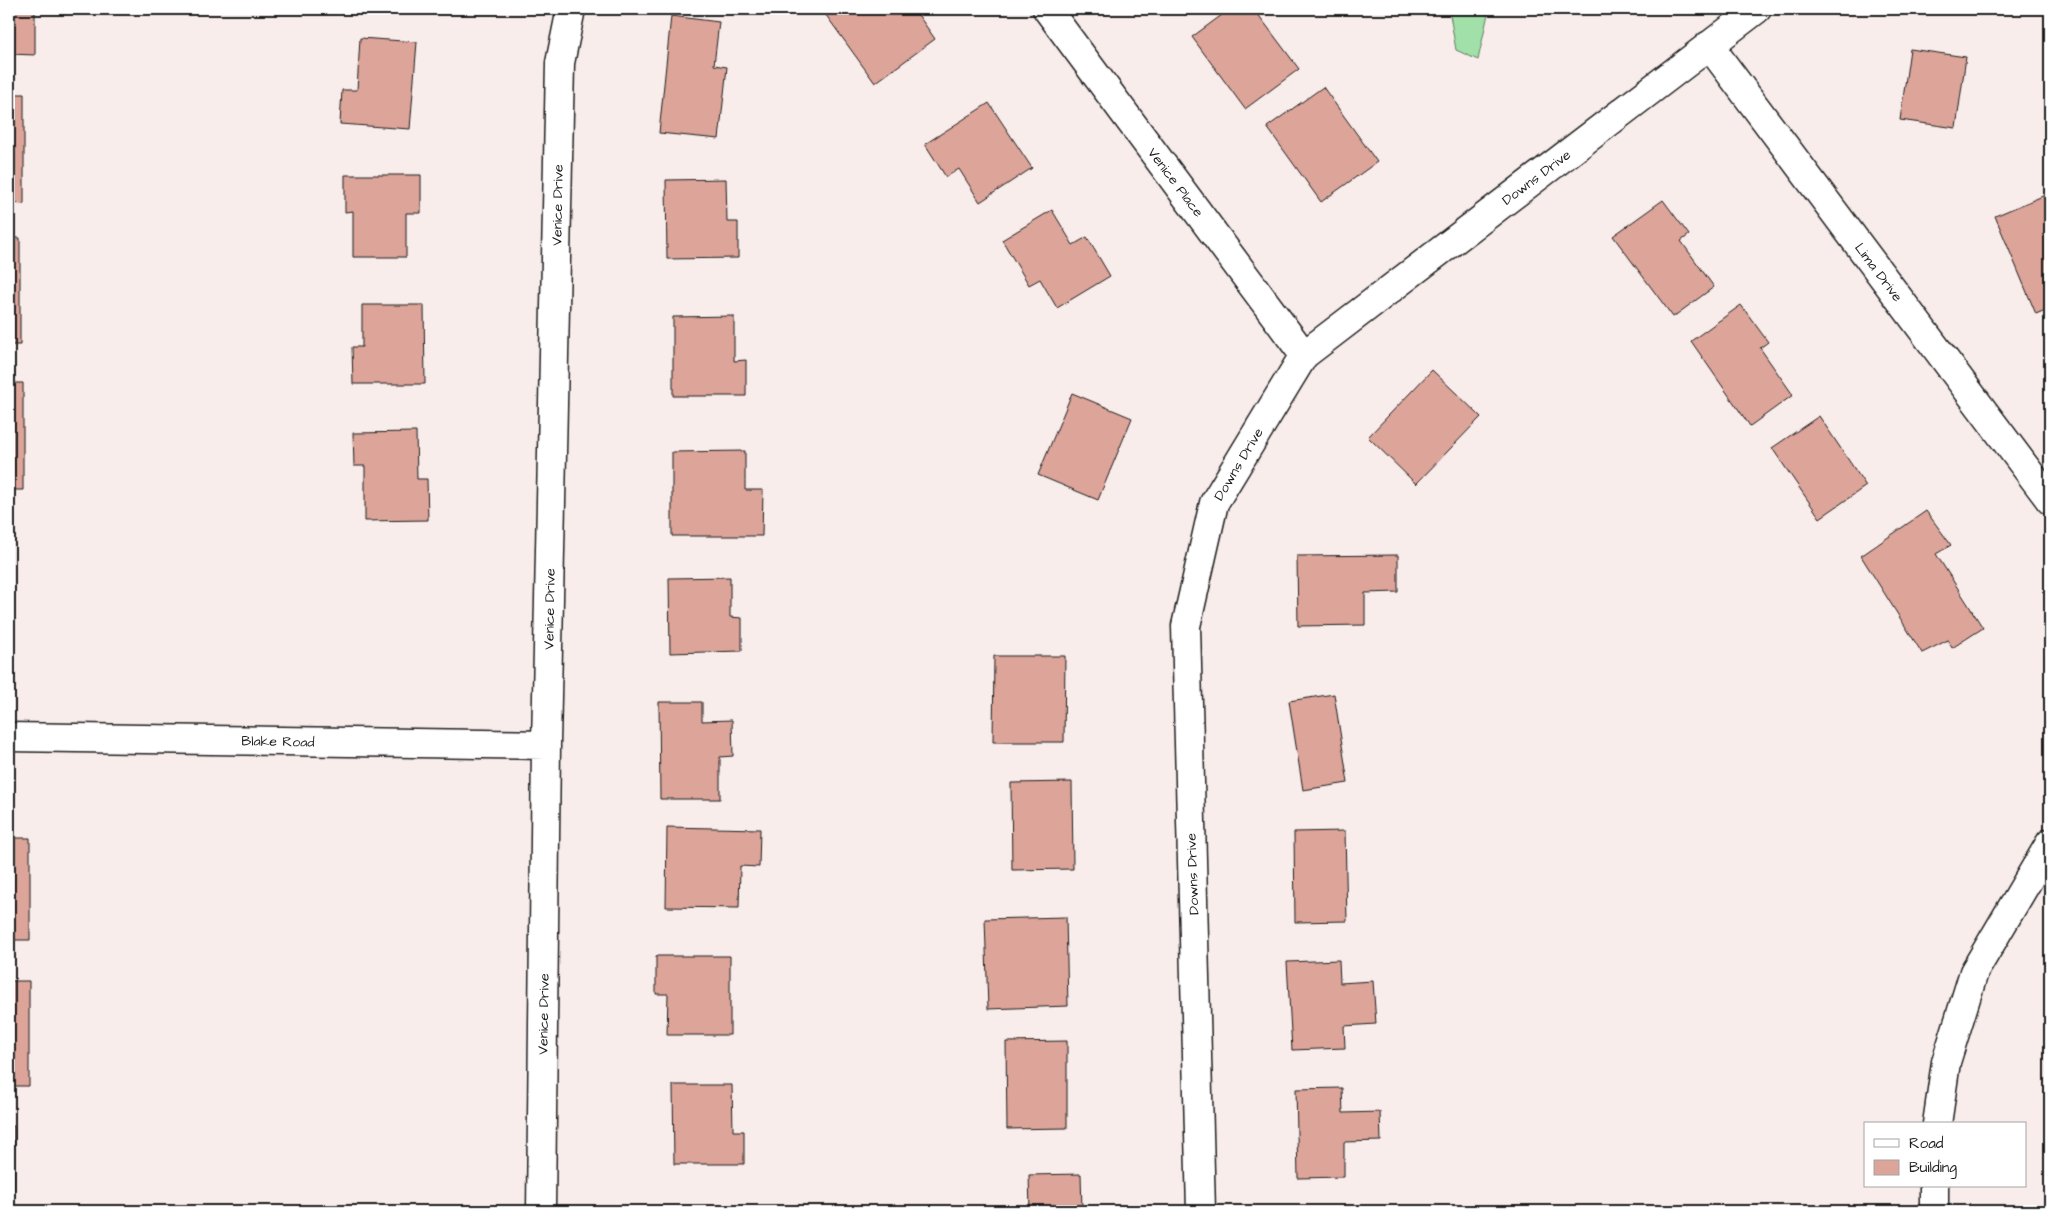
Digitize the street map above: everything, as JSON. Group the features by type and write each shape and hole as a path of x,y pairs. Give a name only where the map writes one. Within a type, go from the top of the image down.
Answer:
{"street":[{"name":"Venice Drive","path":"541,1211 546,745 560,63 571,9"},
{"name":"Venice Place","path":"1047,9 1304,355"},
{"name":"Downs Drive","path":"1201,1211 1186,626 1214,503 1304,355 1757,9"},
{"name":"Lima Drive","path":"1709,45 2050,500"},
{"name":"Blake Road","path":"9,738 546,745"},
{"path":"1937,1122 1946,1062 1974,972 2050,843"},
{"path":"1934,1188 1934,1211"}],"green space":[{"path":"1449,9 1489,9 1478,60 1456,50"}],"building":[{"path":"9,9 35,9 35,55 9,54"},
{"path":"826,9 914,9 935,39 875,83 823,11"},
{"path":"1230,9 1254,9 1299,69 1245,109 1192,37"},
{"path":"671,16 719,22 714,65 727,67 719,139 659,133"},
{"path":"360,38 417,42 410,129 340,124 342,90 357,90"},
{"path":"1910,49 1966,57 1956,128 1900,120"},
{"path":"1323,87 1377,162 1321,202 1267,127"},
{"path":"9,94 24,94 24,204 9,203"},
{"path":"989,103 1032,168 980,202 959,169 946,177 925,144"},
{"path":"345,175 421,175 421,213 406,213 406,257 353,257 353,211 345,212"},
{"path":"726,179 727,222 738,222 738,258 667,259 666,180"},
{"path":"2050,193 2050,308 2036,314 1995,216"},
{"path":"1663,200 1689,235 1681,241 1714,287 1673,317 1613,236"},
{"path":"1052,210 1073,245 1087,237 1110,276 1057,308 1040,279 1029,285 1002,240"},
{"path":"9,238 20,238 20,345 9,345"},
{"path":"362,305 424,305 425,384 353,384 352,347 362,347"},
{"path":"1741,305 1768,342 1760,348 1793,395 1750,426 1691,341"},
{"path":"734,316 734,361 746,360 746,396 673,396 673,317"},
{"path":"1432,370 1481,417 1416,484 1368,437"},
{"path":"9,383 23,383 23,490 9,490"},
{"path":"1072,393 1132,418 1098,500 1038,475"},
{"path":"1819,416 1866,486 1820,518 1772,448"},
{"path":"416,432 417,479 427,479 428,520 365,521 365,466 354,466 353,433"},
{"path":"745,451 745,490 763,490 762,536 672,536 672,452"},
{"path":"1926,511 1951,545 1936,554 1983,628 1952,648 1948,640 1922,653 1861,556"},
{"path":"1398,555 1398,592 1365,593 1365,625 1298,626 1297,556"},
{"path":"730,577 730,617 742,618 742,651 670,653 669,578"},
{"path":"994,656 1065,656 1064,742 993,742"},
{"path":"1334,694 1348,783 1303,790 1289,701"},
{"path":"659,702 702,702 702,721 732,720 733,756 720,757 720,799 660,799"},
{"path":"1072,782 1073,869 1012,870 1011,783"},
{"path":"667,827 760,829 759,867 740,866 739,908 666,907"},
{"path":"1345,831 1347,921 1295,922 1294,832"},
{"path":"9,838 30,838 30,940 9,940"},
{"path":"1066,917 1068,1006 988,1009 985,919"},
{"path":"656,956 730,956 730,1035 667,1035 668,994 656,994"},
{"path":"1339,960 1340,983 1373,981 1376,1024 1344,1026 1345,1048 1292,1050 1287,962"},
{"path":"9,981 29,981 29,1086 9,1086"},
{"path":"1067,1041 1067,1128 1007,1129 1006,1042"},
{"path":"673,1085 732,1085 733,1131 744,1131 744,1164 674,1164"},
{"path":"1342,1088 1343,1113 1380,1112 1381,1141 1344,1142 1344,1177 1298,1178 1296,1089"},
{"path":"9,1126 14,1126 14,1211 9,1211"},
{"path":"1081,1174 1082,1211 1030,1211 1029,1175"}]}
